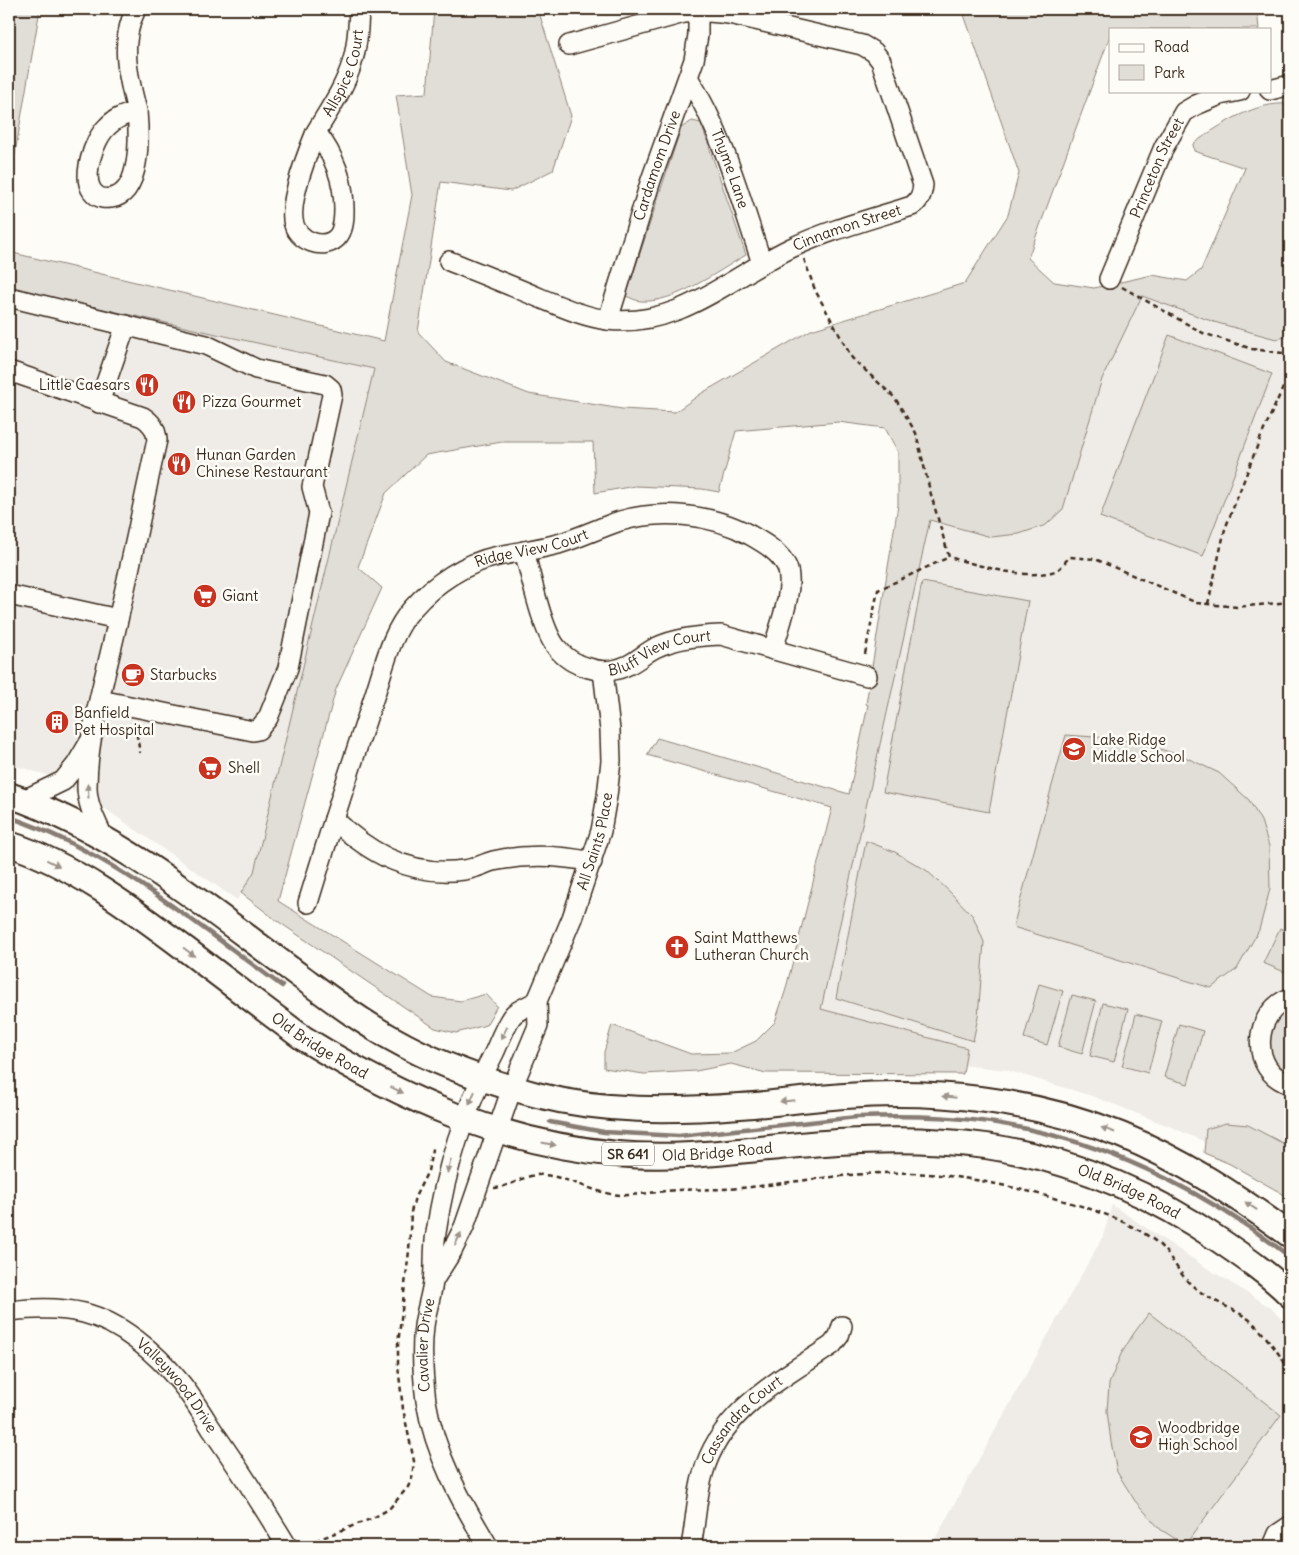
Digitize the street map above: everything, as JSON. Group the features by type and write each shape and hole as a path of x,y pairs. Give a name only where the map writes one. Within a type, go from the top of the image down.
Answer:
{"main road":[{"path":"16,797 103,837 172,881 354,1015 393,1039 426,1056 512,1088 563,1100 625,1108 677,1109 741,1106 885,1094 934,1095 982,1100 1035,1109 1078,1120 1120,1135 1156,1151 1204,1176 1290,1235"},
{"name":"Old Bridge Road","path":"9,844 51,862 138,913 303,1038 383,1084 442,1112 528,1140 574,1149 620,1154 671,1155 740,1152 836,1142 890,1140 986,1146 1076,1168 1119,1184 1152,1200 1200,1227 1246,1258 1290,1295"}],"street":[{"path":"136,9 127,35 126,55 128,74 137,110"},
{"name":"Allspice Court","path":"316,132 333,158 340,177 344,198 342,229 338,237 330,242 321,244 308,241 300,236 296,230 293,220 297,190 304,162 316,132 344,85 352,63 357,40 359,9"},
{"name":"Cinnamon Street","path":"449,261 587,316 608,320 645,319 669,314 692,305 762,263 822,234 912,206 922,194 922,185 881,61 874,52 862,45 738,16 698,10 569,45"},
{"name":"Cardamom Drive","path":"608,320 652,180 689,79 698,35 698,10"},
{"name":"Thyme Lane","path":"689,79 704,103 716,128 762,263"},
{"path":"1272,90 1290,85"},
{"name":"Princeton Street","path":"1109,279 1164,147 1184,112 1220,95 1235,92"},
{"path":"9,297 206,345 256,369 325,384 331,389 332,395 312,486 319,513 288,668 263,726 253,731 100,700"},
{"path":"99,403 126,325"},
{"path":"9,371 143,417 150,421 156,434 91,740 88,796 103,837"},
{"name":"Ridge View Court","path":"308,903 397,630 411,610 428,592 451,575 473,564 496,556 524,552 559,543 620,521 649,516 679,515 699,517 729,526 764,543 779,555 786,565 790,577 789,589 773,650"},
{"name":"Bluff View Court","path":"524,552 548,634 557,648 568,659 582,666 603,671 614,670 627,666 654,648 678,639 721,635 867,676"},
{"path":"9,595 118,619"},
{"name":"All Saints Place","path":"512,1088 538,1026 537,1001 572,918 601,831 608,796 611,761 610,730 603,671"},
{"path":"16,797 63,781 76,765 91,740"},
{"path":"334,819 351,836 374,852 395,862 418,868 442,871 465,870 514,858 542,856 570,857 592,862"},
{"path":"1290,998 1275,1007 1266,1018 1260,1045 1261,1057 1266,1068 1274,1077 1290,1084"},
{"path":"481,1077 514,1014 537,1001"},
{"name":"Cavalier Drive","path":"481,1077 463,1119 444,1188 435,1236 433,1281 424,1326 422,1367 427,1403 435,1438 446,1470 461,1502 488,1546"},
{"name":"Cavalier Drive","path":"433,1281 458,1240 512,1088"},
{"name":"Valleywood Drive","path":"9,1311 49,1309 84,1313 100,1319 142,1344 162,1361 180,1382 244,1476 287,1546"},
{"name":"Cassandra Court","path":"691,1546 703,1473 712,1451 724,1430 738,1412 756,1396 832,1345 839,1336 842,1326"},
{"path":"1273,1546 1278,1534 1290,1526"}],"path":[{"path":"798,245 815,290 852,358 895,398 916,433 949,557"},
{"path":"1109,279 1203,334 1252,349 1290,354"},
{"path":"1208,604 1225,529 1260,439 1290,372"},
{"path":"865,654 878,590 949,557 986,567 1034,575 1057,570 1069,557 1095,559 1197,603 1237,607 1289,602"},
{"path":"136,730 140,753"},
{"path":"307,1544 373,1518 389,1509 408,1487 412,1478 414,1462 403,1409 398,1366 398,1344 412,1206 428,1170 433,1144"},
{"path":"492,1188 501,1187 528,1176 541,1175 621,1196 678,1190 748,1188 799,1181 897,1173 962,1178 1029,1191 1097,1211 1133,1226 1154,1240 1173,1259 1195,1288 1252,1322 1284,1360 1290,1372"}],"shaded area":[{"path":"9,288 374,369 254,872 237,900 104,808 47,775 9,764"},
{"name":"Lake Ridge Middle School","path":"1142,296 1290,311 1290,1191 1254,1164 1169,1126 1095,1097 1006,1070 856,1053 796,1052 868,705 866,704 898,505 1066,497 1102,379"},
{"name":"Woodbridge High School","path":"1112,1205 1199,1263 1270,1307 1290,1328 1290,1546 931,1546 1103,1236"}],"green space":[{"path":"9,9 40,9 9,188"},
{"path":"434,9 538,9 571,116 553,170 511,191 441,182 418,332 446,362 529,394 622,409 675,412 702,393 811,330 965,283 1008,215 1019,173 962,9 1257,9 1259,28 1109,28 1109,39 1028,258 1054,282 1094,288 1152,275 1187,281 1201,270 1245,168 1194,151 1193,144 1215,129 1251,110 1277,104 1290,104 1290,128 1288,129 1288,283 1290,284 1290,336 1276,339 1214,322 1142,296 1102,379 1063,509 1046,525 1019,534 991,537 930,520 821,1009 967,1048 963,1074 766,1073 731,1064 696,1071 644,1074 604,1068 604,1052 612,1025 691,1054 731,1053 756,1041 775,1022 785,992 832,808 647,755 657,738 849,794 868,705 866,704 898,505 898,452 885,428 838,422 736,431 719,492 702,489 635,486 595,493 593,442 502,442 426,455 386,493 358,567 382,588 336,689 278,901 432,997 461,1001 486,994 497,1006 486,1025 456,1033 435,1028 276,920 241,893 254,872 374,369 9,288 9,252 384,341 412,195 396,95 427,93"},
{"path":"692,121 701,123 746,255 681,292 654,301 635,300 626,296 681,128"},
{"path":"1169,335 1272,374 1203,556 1100,517"},
{"path":"922,582 1028,601 989,812 883,792"},
{"path":"1066,735 1109,738 1140,743 1183,756 1219,773 1249,800 1261,821 1269,846 1270,889 1259,930 1237,969 1211,988 1013,927"},
{"path":"866,841 895,852 926,870 973,916 984,942 978,1017 973,1041 836,998"},
{"path":"1280,928 1290,933 1290,968 1287,973 1263,963"},
{"path":"1039,984 1063,991 1047,1045 1024,1038"},
{"path":"1072,995 1096,1001 1082,1054 1058,1047"},
{"path":"1103,1003 1128,1009 1114,1062 1090,1056"},
{"path":"1290,1005 1290,1073 1276,1063 1265,1046 1266,1027"},
{"path":"1136,1014 1162,1021 1148,1073 1122,1066"},
{"path":"1179,1024 1203,1031 1188,1084 1164,1077"},
{"path":"1226,1123 1248,1125 1290,1147 1290,1198 1230,1164 1204,1153 1206,1129"},
{"path":"1149,1313 1281,1415 1185,1545 1160,1529 1135,1501 1117,1472 1111,1442 1107,1411 1109,1384 1121,1354"}],"waterway":[{"path":"9,817 46,831 117,869 184,914 282,986"},
{"path":"550,1122 604,1132 679,1136 857,1117 942,1117 985,1121 1027,1129 1097,1149 1166,1178 1230,1215 1290,1257"}],"place":[{"name":"Little Caesars","path":"147,385"},
{"name":"Pizza Gourmet","path":"184,402"},
{"name":"Hunan Garden Chinese Restaurant","path":"179,464"},
{"name":"Giant","path":"205,596"},
{"name":"Starbucks","path":"133,675"},
{"name":"Banfield Pet Hospital","path":"57,722"},
{"name":"Lake Ridge Middle School","path":"1074,749"},
{"name":"Shell","path":"210,768"},
{"name":"Saint Matthews Lutheran Church","path":"677,947"},
{"name":"Woodbridge High School","path":"1141,1437"}]}
